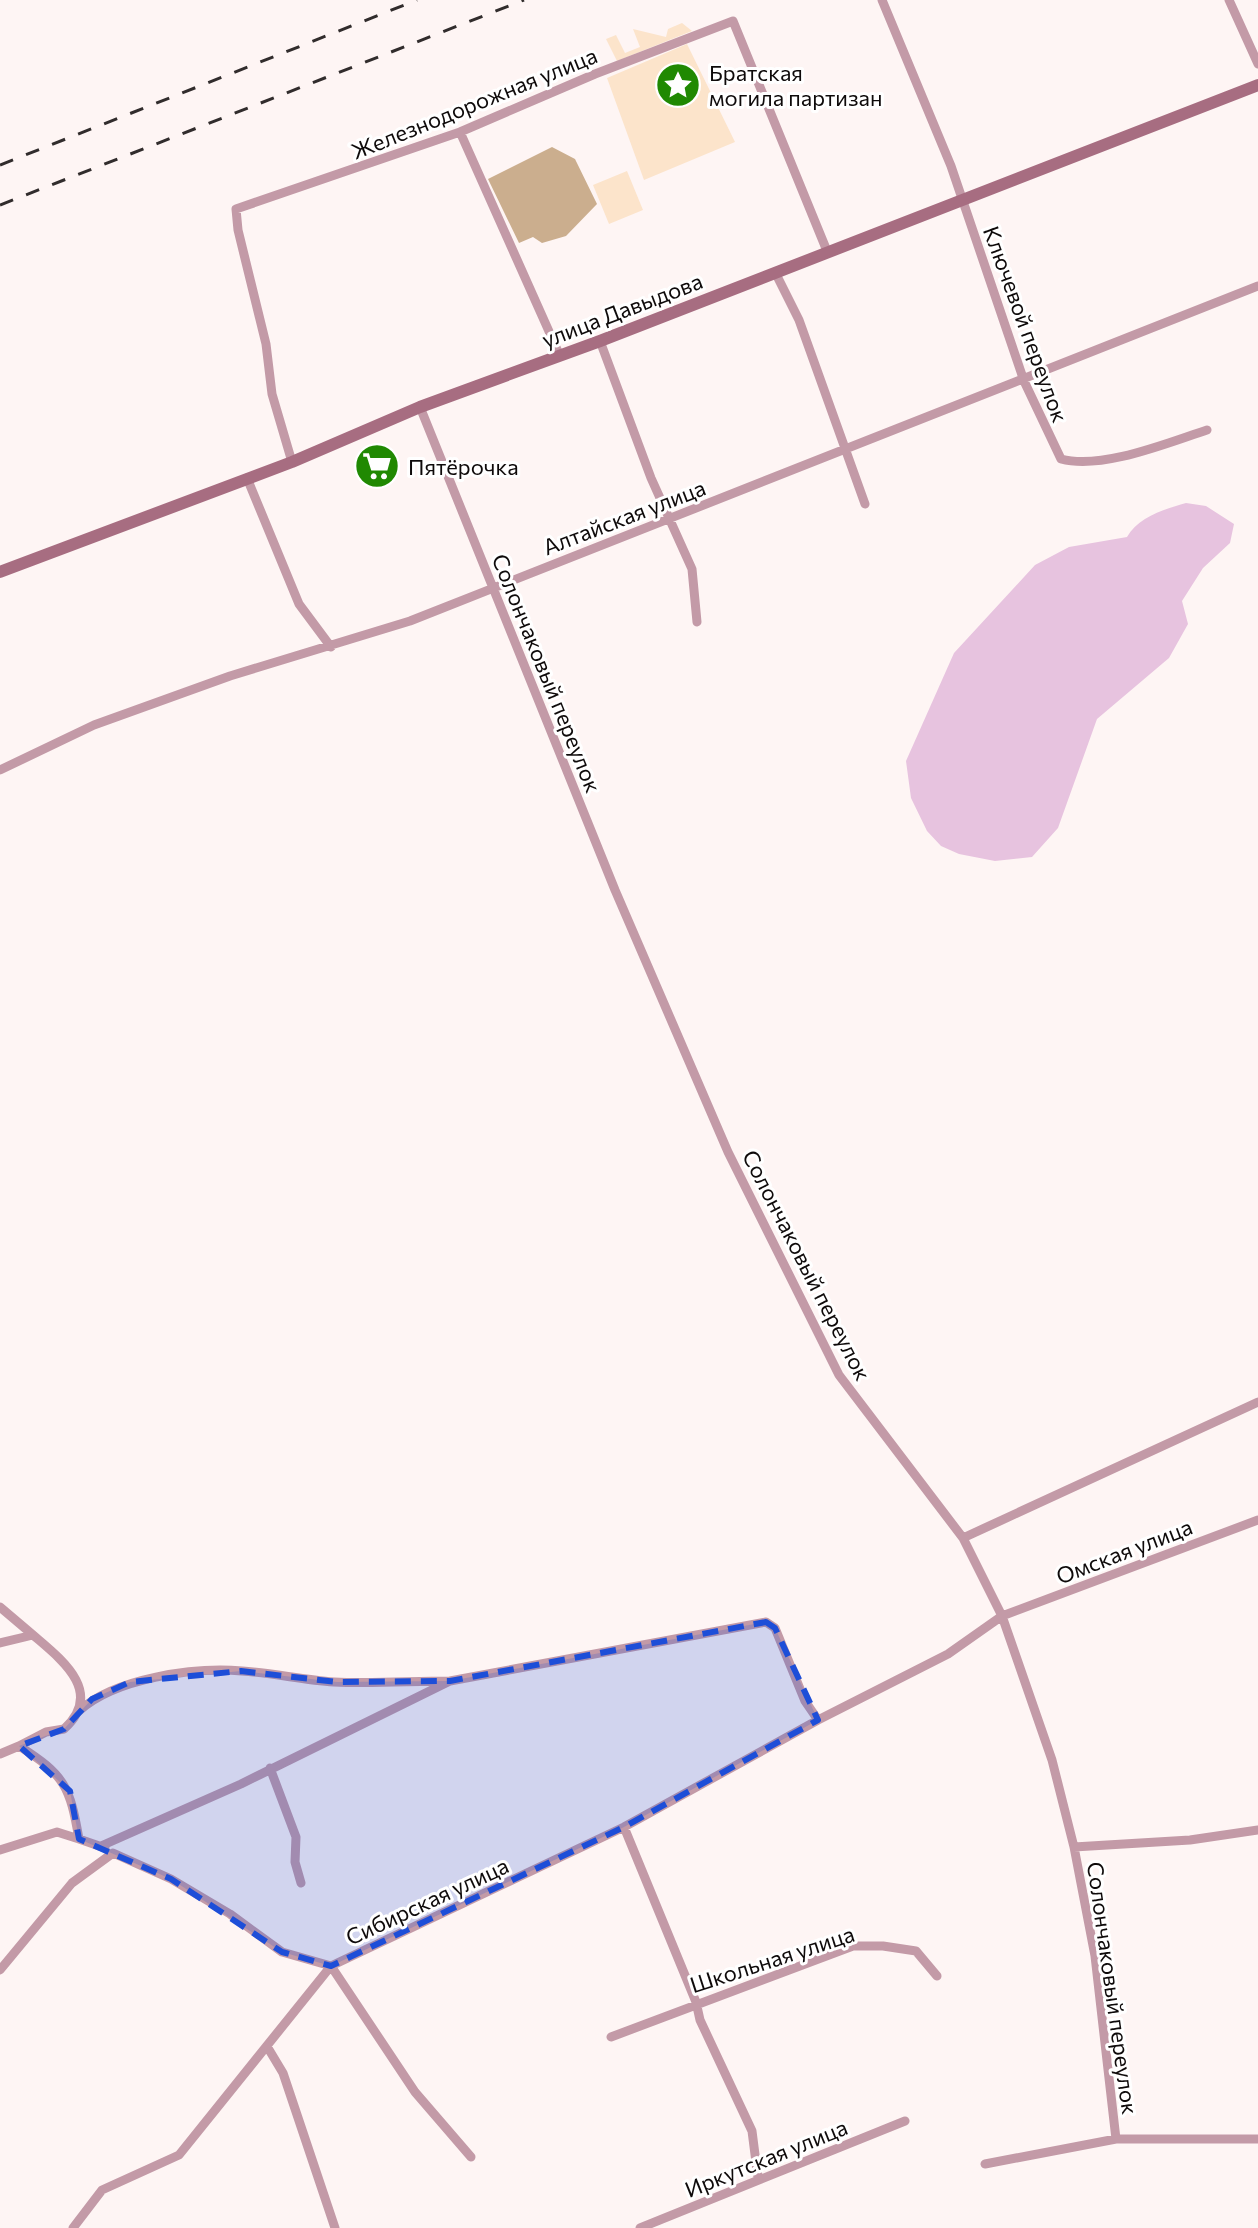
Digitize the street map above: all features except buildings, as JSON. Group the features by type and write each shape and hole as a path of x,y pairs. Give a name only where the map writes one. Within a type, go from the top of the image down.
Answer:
{"main road":[{"name":"улица Давыдова","path":"0,572 292,462 420,407 600,341 1258,85"}],"street":[{"name":"Ключевой переулок","path":"882,0 962,200 1024,381 1061,459 1077,463 1121,456 1207,430"},
{"path":"1229,0 1258,64"},
{"name":"Железнодорожная улица","path":"292,462 272,394 266,344 238,230 236,209 460,132 595,74 733,21 827,251"},
{"path":"460,132 560,356"},
{"path":"775,272 799,320 865,504"},
{"name":"Алтайская улица","path":"0,770 94,725 230,676 410,621 1258,286"},
{"path":"600,341 651,478 692,569 697,622"},
{"name":"Солончаковый переулок","path":"420,407 615,890 742,1180 839,1375 963,1538 1002,1616 1052,1760 1074,1847 1095,1956 1116,2139"},
{"path":"247,478 299,604 331,647"},
{"path":"963,1538 1258,1402"},
{"name":"Омская улица","path":"1002,1616 1258,1520"},
{"path":"0,1607 70,1667 79,1683 79,1711"},
{"name":"Сибирская улица","path":"0,1850 57,1832 101,1846 171,1879 230,1914 282,1952 331,1966 624,1827 818,1720 948,1654 1002,1616"},
{"path":"0,1754 46,1732 64,1729 92,1699 130,1682 203,1672 241,1671 337,1682 450,1681 766,1622 775,1628 805,1701 818,1720"},
{"path":"0,1643 33,1635"},
{"path":"101,1846 450,1681"},
{"path":"19,1746 39,1758 70,1791 79,1839"},
{"path":"270,1768 296,1837 295,1862 301,1883"},
{"path":"624,1827 696,2002 700,2020 752,2131 758,2178"},
{"path":"1074,1847 1190,1840 1258,1830"},
{"path":"0,1970 72,1883 113,1853"},
{"name":"Школьная улица","path":"611,2037 696,2002 790,1972 853,1946 916,1951 937,1976"},
{"path":"73,2228 102,2190 179,2155 331,1966 415,2092 471,2157"},
{"path":"268,2048 283,2073 335,2228"},
{"name":"Иркутская улица","path":"640,2228 905,2121"},
{"path":"985,2164 1116,2139 1258,2139"}],"highlighted area":[{"path":"766,1622 775,1628 818,1720 624,1827 331,1966 282,1952 171,1879 79,1839 70,1791 19,1746 64,1729 92,1699 130,1682 241,1671 337,1682 450,1681"}],"shaded area":[{"path":"682,23 692,31 617,61 606,39 616,35 625,53 640,47 633,29 666,37 668,29"},
{"path":"687,44 735,142 644,180 607,78"},
{"path":"552,147 575,159 597,204 566,236 542,243 533,237 519,243 488,179"},
{"path":"627,171 643,210 609,224 593,185"},
{"path":"1186,503 1206,506 1234,524 1230,543 1203,568 1182,601 1188,624 1169,658 1097,719 1058,828 1032,857 995,861 959,854 941,846 927,831 911,798 906,761 954,653 1035,565 1069,547 1127,537 1145,519"}],"railway":[{"path":"0,165 417,0"},
{"path":"0,205 524,0"}],"place":[{"name":"Братская могила партизан","path":"678,85"},
{"name":"Пятёрочка","path":"377,466"}]}
